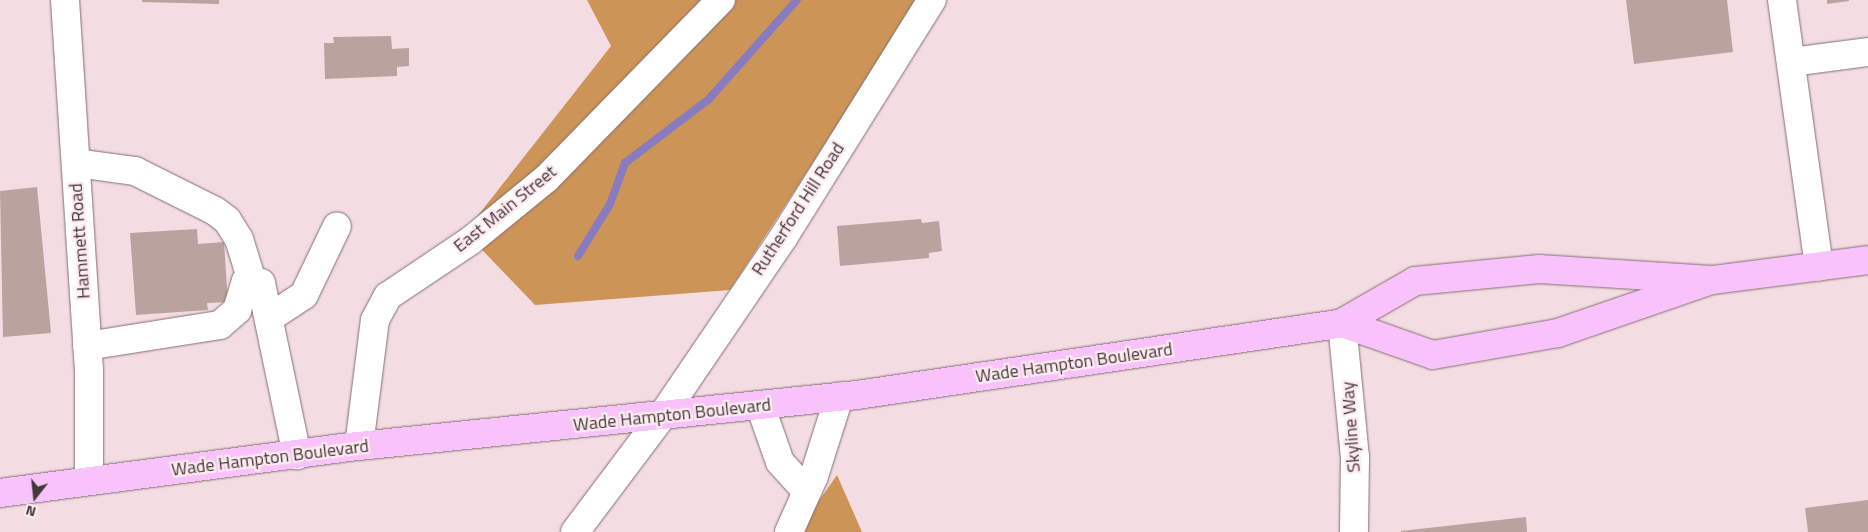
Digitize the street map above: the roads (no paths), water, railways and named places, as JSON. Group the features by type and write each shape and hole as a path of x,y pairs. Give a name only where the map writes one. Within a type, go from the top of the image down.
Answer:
{"main road":[{"name":"Wade Hampton Boulevard","path":"0,492 359,446 839,397 1342,323 1415,282 1539,269 1712,280 1868,260"},
{"name":"Wade Hampton Boulevard","path":"1342,323 1433,355 1558,334 1712,280"}],"street":[{"name":"Hammett Road","path":"65,0 87,346 89,481"},
{"name":"Rutherford Hill Road","path":"576,532 662,416 783,238 932,0"},
{"path":"1782,0 1819,266"},
{"name":"East Main Street","path":"359,446 375,320 388,296 470,241 547,178 716,2"},
{"path":"1791,62 1868,52"},
{"path":"76,163 135,171 215,211 227,220 239,239 251,278 261,283 297,455"},
{"path":"269,318 304,294 338,226"},
{"path":"87,346 220,326 237,310 246,281 251,278"},
{"name":"Skyline Way","path":"1342,323 1356,457 1354,532"},
{"path":"789,532 805,490 814,476 839,397"},
{"path":"760,406 780,462 805,490"}],"waterway":[{"path":"578,256 610,204 625,163 709,99 797,0"}]}
